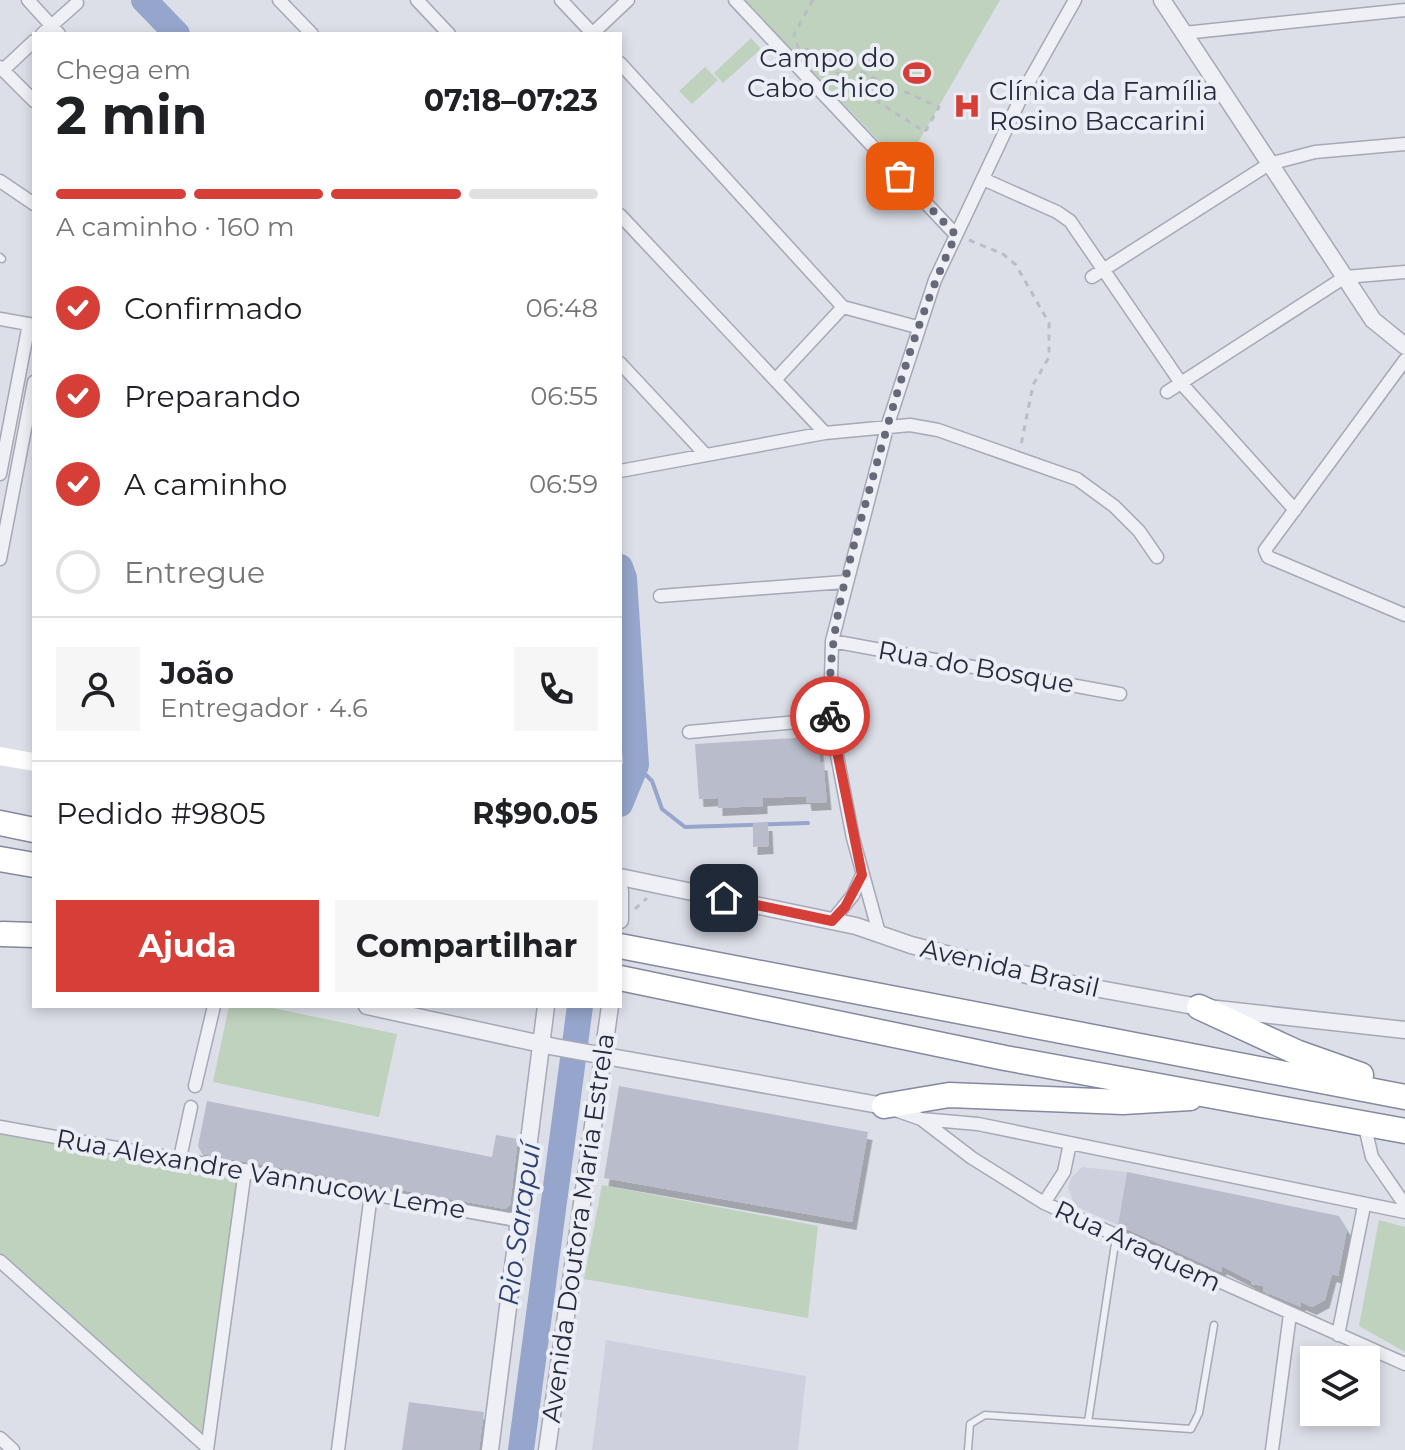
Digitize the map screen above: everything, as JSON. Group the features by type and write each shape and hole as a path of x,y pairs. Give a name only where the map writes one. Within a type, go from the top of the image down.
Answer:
{"highway":[{"path":"0,823 32,830"},
{"path":"0,859 32,865"},
{"path":"1,934 32,937"},
{"name":"Avenida Brasil","path":"624,947 1405,1097"},
{"path":"622,978 1005,1058 1405,1131"},
{"path":"1199,1007 1296,1052 1405,1090"},
{"path":"884,1106 949,1095 1123,1102 1220,1095"}],"main road":[{"path":"0,756 32,762"}],"street":[{"path":"28,0 50,31 77,3"},
{"path":"279,0 310,32"},
{"path":"417,0 447,32"},
{"path":"561,0 591,32"},
{"path":"595,32 628,0"},
{"path":"735,0 956,235"},
{"path":"879,933 862,875 830,719 832,641 844,582 917,327 956,235 1027,85 1075,0"},
{"path":"1162,0 1373,320 1405,346"},
{"path":"1184,33 1405,10"},
{"path":"32,43 2,68 32,99"},
{"path":"622,65 843,307 917,327"},
{"path":"1092,277 1269,164 1315,152 1405,144"},
{"path":"983,179 1057,212 1070,221 1181,383 1295,510"},
{"path":"0,181 32,203"},
{"path":"622,217 825,433"},
{"path":"1167,392 1345,277 1405,272"},
{"path":"775,380 843,307"},
{"path":"0,319 31,325 0,474"},
{"path":"1405,360 1266,546 1268,557 1405,615"},
{"path":"622,365 704,453"},
{"path":"0,559 32,392"},
{"path":"622,471 704,453 888,424 938,430 1077,479 1114,506 1139,531 1157,557"},
{"path":"660,596 844,582"},
{"name":"Rua do Bosque","path":"832,641 1120,694"},
{"path":"689,732 830,719"},
{"path":"832,921 845,907 862,875"},
{"name":"Avenida Brasil","path":"622,877 832,921 1039,978 1199,1007 1405,1030"},
{"path":"195,1086 214,1008"},
{"path":"376,1008 604,1057 884,1106"},
{"path":"490,1450 521,1221 538,1065 548,1046 546,1008"},
{"name":"Avenida Doutora Maria Estrela","path":"547,1450 610,1008"},
{"path":"521,1040 538,1065"},
{"path":"599,1085 616,1071 637,1063"},
{"name":"Rua Araquem","path":"884,1106 921,1119 972,1158 1044,1203 1405,1364"},
{"path":"180,1158 191,1107"},
{"path":"921,1119 978,1124 1405,1212"},
{"path":"1364,1123 1372,1157 1405,1205"},
{"name":"Rua Alexandre Vannucow Leme","path":"0,1127 521,1221"},
{"path":"1044,1203 1064,1172 1070,1143"},
{"path":"207,1449 245,1170"},
{"path":"338,1450 371,1194"},
{"path":"1338,1335 1364,1206"},
{"path":"0,1261 207,1449"},
{"path":"1272,1450 1290,1314"},
{"path":"0,1438 13,1450"}],"lane":[{"path":"1088,1422 1116,1237"},
{"path":"968,1450 970,1424 985,1415 1191,1429 1199,1413 1214,1325"}],"path":[{"path":"813,0 794,34 798,47 819,53 939,107 925,132 844,80 819,53"},
{"path":"956,235 1003,254 1016,265 1049,323 1049,357 1033,385 1019,457"},
{"path":"625,918 646,898 670,887"}],"shaded area":[{"path":"1082,1167 1127,1172 1118,1225 1075,1206 1068,1188 1071,1178"},
{"path":"606,1340 806,1376 798,1450 592,1450"}],"green space":[{"path":"744,0 1000,0 904,167"},
{"path":"751,38 761,49 723,83 714,73"},
{"path":"705,67 718,80 692,104 679,91"},
{"path":"229,1008 273,1008 397,1034 379,1117 213,1082"},
{"path":"0,1127 245,1170 207,1447 0,1261"},
{"path":"602,1185 818,1226 808,1318 584,1279"},
{"path":"1379,1220 1405,1227 1405,1352 1359,1326"}],"building":[{"path":"812,737 819,746 820,763 823,762 827,802 807,803 806,796 763,798 763,806 718,808 718,798 699,799 695,744"},
{"path":"753,823 768,823 769,846 753,847"},
{"path":"619,1086 868,1132 852,1222 604,1178"},
{"path":"207,1101 492,1157 496,1135 518,1139 510,1205 505,1209 202,1154 198,1146"},
{"path":"1127,1172 1339,1216 1347,1229 1338,1276 1332,1274 1325,1300 1312,1307 1301,1302 1301,1307 1263,1291 1264,1286 1251,1284 1251,1281 1222,1266 1221,1272 1118,1225"},
{"path":"409,1402 484,1412 479,1450 402,1450"}],"waterway":[{"name":"Rio Sarapuí","path":"144,0 175,32"},
{"name":"Rio Sarapuí","path":"622,572 636,765 622,799"},
{"name":"Rio Sarapuí","path":"636,765 652,781 662,809 685,827 808,823"},
{"name":"Rio Sarapuí","path":"521,1450 580,1008"}],"way so far":[{"path":"830,716 832,641 844,582 917,327 956,235 900,176"}],"place":[{"name":"Campo do Cabo Chico","path":"917,73"},
{"name":"Clínica da Família Rosino Baccarini","path":"967,106"}],"route":[{"path":"724,898 832,921 853,895 862,875 830,716"}]}
